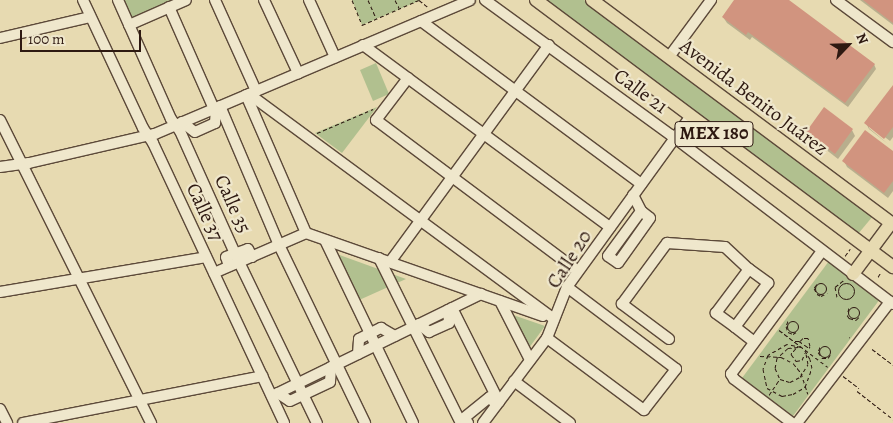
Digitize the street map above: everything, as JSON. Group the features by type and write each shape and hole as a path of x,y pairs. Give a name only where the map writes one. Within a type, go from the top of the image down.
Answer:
{"main road":[{"name":"MEX 180","path":"536,0 870,250 888,268"},
{"name":"Avenida Benito Juárez","path":"592,0 892,223"},
{"path":"849,277 892,223"}],"street":[{"name":"Calle 37","path":"83,0 262,376 275,394 284,423"},
{"name":"Calle 35","path":"118,0 179,126 235,261 317,423"},
{"path":"129,24 186,0"},
{"path":"215,0 306,233"},
{"path":"264,0 298,73"},
{"path":"309,0 335,58"},
{"path":"216,108 470,0"},
{"name":"Calle 21","path":"485,0 675,138 822,251 849,277 892,303"},
{"path":"669,57 710,0"},
{"path":"836,0 893,42"},
{"path":"169,7 334,365 365,423"},
{"path":"0,38 90,17"},
{"path":"421,21 641,184"},
{"path":"364,45 610,227"},
{"path":"390,262 548,45"},
{"path":"408,78 376,120 578,271"},
{"path":"251,93 554,319"},
{"path":"0,167 21,164 148,135 179,126 195,132 215,123 216,108"},
{"name":"Calle 20","path":"483,423 547,338 567,287 690,116"},
{"path":"0,120 81,279 151,423"},
{"path":"588,258 608,256 618,263 650,218 640,211 634,195"},
{"path":"214,273 235,261 252,257 306,233 554,319"},
{"path":"325,240 413,423"},
{"path":"669,339 622,304 667,243 725,247 768,283 735,327"},
{"path":"792,423 732,377 754,342 822,251"},
{"path":"0,292 206,257"},
{"path":"379,258 416,325 462,423"},
{"path":"749,269 716,312 754,342"},
{"path":"547,338 644,410 676,369 567,287"},
{"path":"275,394 481,294"},
{"path":"500,301 530,360"},
{"path":"797,423 892,303"},
{"path":"450,309 498,403"},
{"path":"358,354 359,339 381,328 395,336"},
{"path":"275,394 290,401 330,382 334,365"},
{"path":"23,423 262,376"},
{"path":"514,381 570,423"},
{"path":"468,423 464,418 490,397 498,403"},
{"path":"0,409 7,423"}],"path":[{"path":"352,0 362,25 419,0 432,10"},
{"path":"368,0 376,19"},
{"path":"395,0 399,9"},
{"path":"314,134 380,106"},
{"path":"842,260 852,246"},
{"path":"878,277 888,268"},
{"path":"837,297 836,287 840,282 849,277"},
{"path":"845,282 851,284 854,291 852,296 842,299 837,292 838,286 845,282"},
{"path":"818,285 818,293 825,292 825,285 816,284 814,288 817,294 823,296 827,293"},
{"path":"849,308 847,314 849,318 856,320 860,318 857,309 850,310 849,315 852,318 858,316"},
{"path":"789,323 789,330 797,330 796,323 788,322 786,326 788,332 793,334 798,331"},
{"path":"779,330 828,368"},
{"path":"794,342 808,338 809,348 800,341"},
{"path":"799,347 787,344 768,355 763,364 762,375 767,388 776,394 788,395 797,392 806,384 812,368 804,351"},
{"path":"820,348 819,354 822,358 828,358 832,355 828,347 824,346 820,350 824,357 830,354"},
{"path":"799,347 791,354 794,360 802,360 804,351"},
{"path":"799,347 788,348 778,356 775,368 780,379 790,382 802,375 808,364 804,351"},
{"path":"872,349 893,365"},
{"path":"760,356 778,356 793,363 802,375 808,395"},
{"path":"843,376 859,388"},
{"path":"768,396 780,379"},
{"path":"857,391 893,419"}],"green space":[{"path":"124,0 174,0 132,18"},
{"path":"352,0 421,0 362,25"},
{"path":"543,0 584,0 873,216 858,234"},
{"path":"376,63 389,94 373,101 360,70"},
{"path":"377,107 342,153 315,133"},
{"path":"334,253 406,279 357,301"},
{"path":"829,261 880,299 793,416 742,378"},
{"path":"507,313 545,326 526,352"}],"building":[{"path":"734,0 789,0 875,64 845,103 748,32 746,35 722,17"},
{"path":"863,0 893,0 893,23"},
{"path":"893,85 893,127 884,139 864,123"},
{"path":"824,107 853,129 835,154 806,132"},
{"path":"865,130 893,151 893,181 884,193 842,161"}]}
